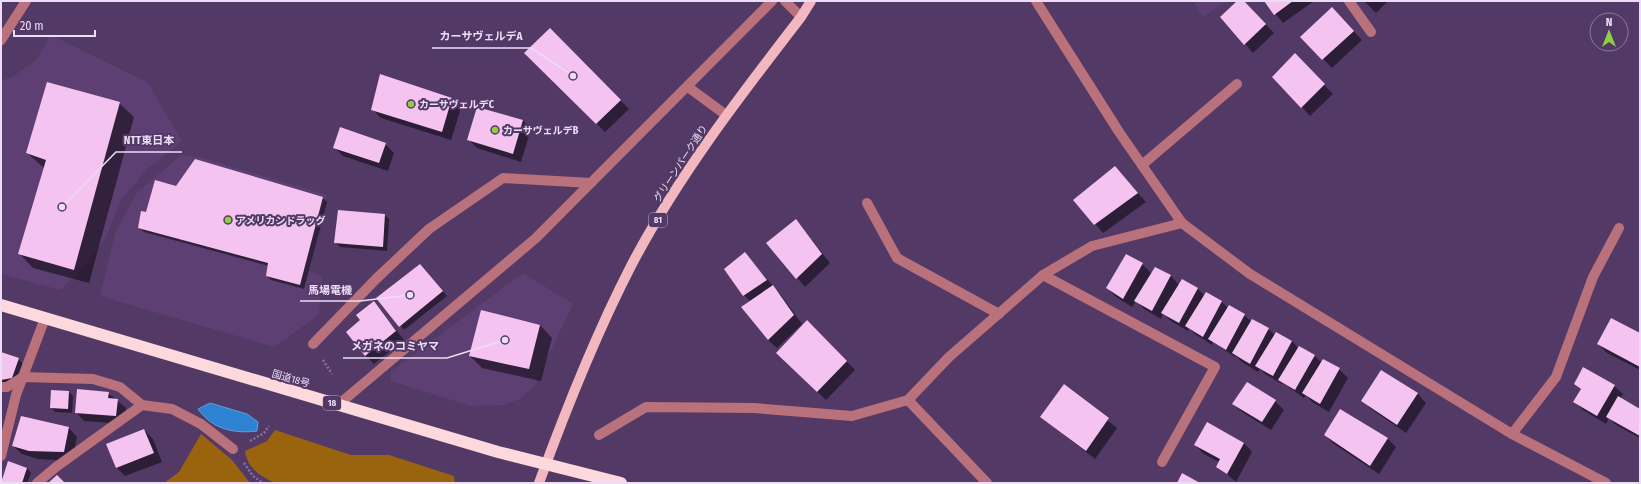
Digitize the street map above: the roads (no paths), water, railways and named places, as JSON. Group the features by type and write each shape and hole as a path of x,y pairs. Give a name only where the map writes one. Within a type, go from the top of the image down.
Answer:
{"highway":[{"name":"国道18号","path":"1,305 498,452 621,483"}],"main road":[{"name":"グリーンパーク通り","path":"546,464 595,340 632,265 664,210 726,115 802,17 811,1"},
{"name":"81","path":"539,483 546,464"}],"street":[{"path":"1,40 26,1"},
{"path":"338,405 536,238 772,1"},
{"path":"785,1 802,17"},
{"path":"1036,1 1142,165 1182,223 1250,274 1512,434 1606,483"},
{"path":"1349,1 1371,32"},
{"path":"1142,165 1237,84"},
{"path":"688,87 726,115"},
{"path":"313,344 376,279 429,228 503,178 591,183"},
{"path":"867,203 896,258 999,314"},
{"path":"599,435 646,407 754,408 852,416 908,400 949,357 1042,275 1092,246 1182,223"},
{"path":"1512,434 1556,377 1593,277 1619,228"},
{"path":"1042,275 1214,367 1162,462"},
{"path":"1,456 16,395 45,318"},
{"path":"1,387 7,387 23,377 93,379 120,387 142,406 172,410 201,424 233,449"},
{"path":"908,400 987,483"},
{"path":"37,483 56,467 142,406"}],"water":[{"path":"210,403 247,414 258,422 257,431 232,431 217,426 204,416 198,409"}],"place":[{"name":"カーサヴェルデA","path":"573,76"},
{"name":"カーサヴェルデC","path":"411,104"},
{"name":"カーサヴェルデB","path":"495,130"},
{"name":"NTT東日本","path":"62,207"},
{"name":"アメリカンドラッグ","path":"228,220"},
{"name":"馬場電機","path":"410,295"},
{"name":"メガネのコミヤマ","path":"505,340"}]}
